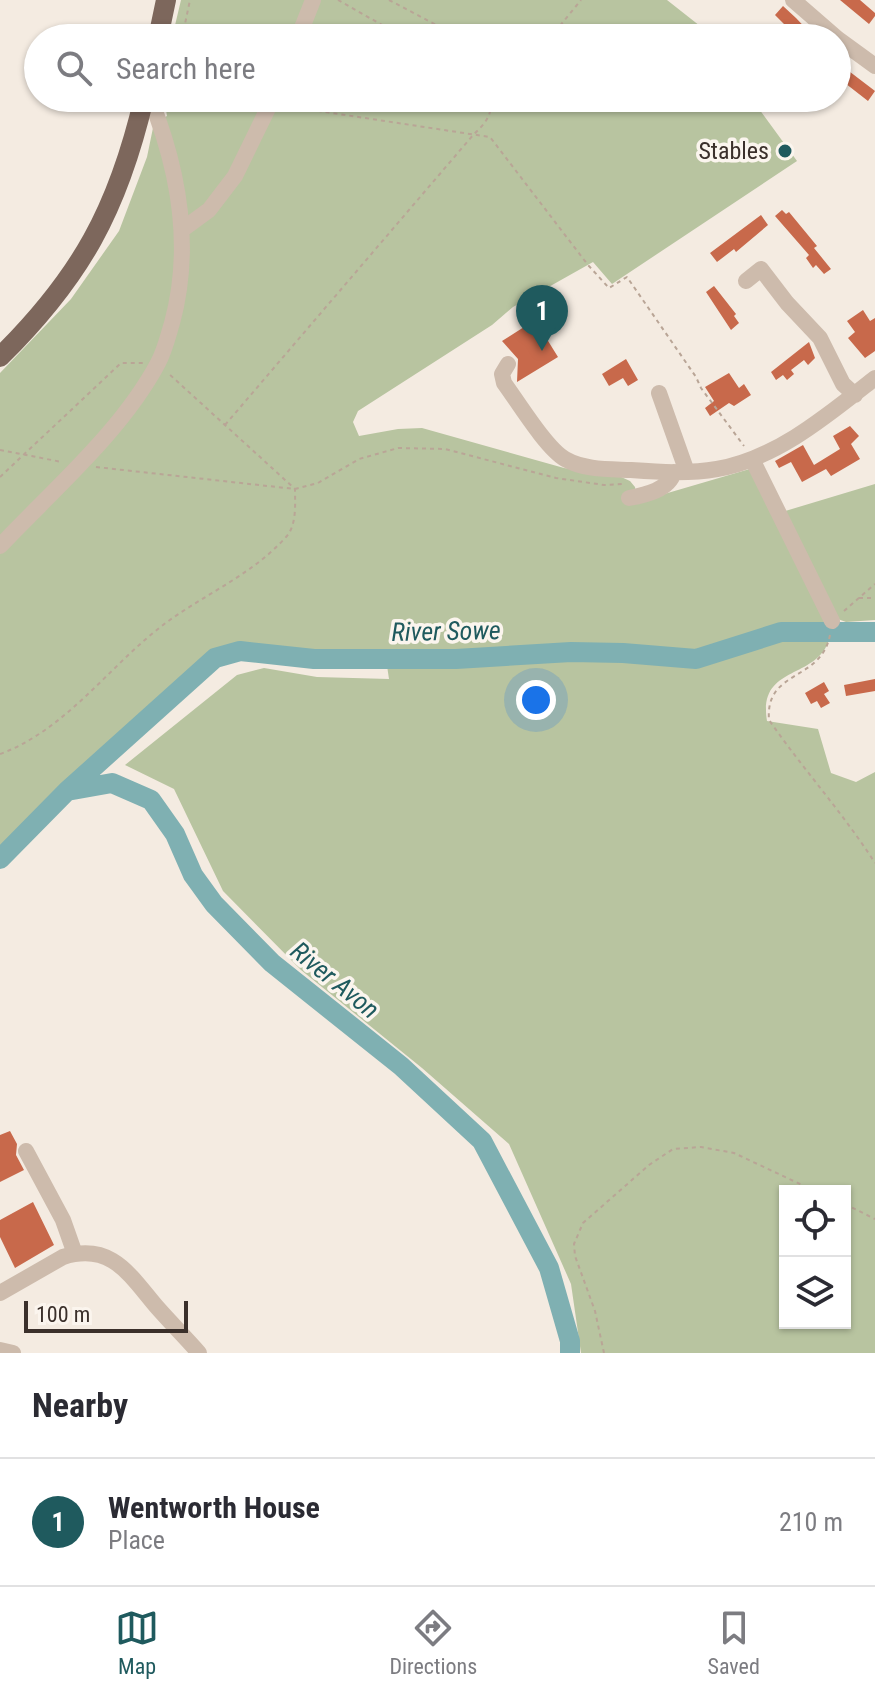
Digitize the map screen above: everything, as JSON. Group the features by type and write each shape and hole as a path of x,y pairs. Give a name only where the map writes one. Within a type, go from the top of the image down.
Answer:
{"main road":[{"path":"161,24 166,0"},
{"path":"0,357 56,296 89,248 115,196 143,112"}],"street":[{"path":"304,24 313,0"},
{"path":"793,0 821,24"},
{"path":"851,48 875,66"},
{"path":"0,546 107,433 159,363 178,302 183,229 176,178 165,135 154,112"},
{"path":"183,229 209,210 235,176 267,112"},
{"path":"746,281 761,269 820,338 843,384 855,395"},
{"path":"508,364 502,374 504,383 550,446 563,458 581,466 639,471 715,470 752,459 783,443 875,378"},
{"path":"659,393 680,472"},
{"path":"752,459 832,621"},
{"path":"629,498 657,490 680,472"},
{"path":"26,1151 63,1220 75,1254"},
{"path":"0,1293 75,1254 96,1254 120,1264 199,1353"},
{"path":"0,1350 13,1353"}],"path":[{"path":"185,24 190,0"},
{"path":"338,0 380,24"},
{"path":"389,0 434,24"},
{"path":"561,24 581,0"},
{"path":"339,112 490,137 609,288 627,277 752,459"},
{"path":"225,425 487,122 490,112"},
{"path":"0,477 121,363 159,363 295,489 295,511 289,534 246,572 166,623 84,698 25,745 0,754"},
{"path":"0,450 77,465 295,489 318,483 359,459 398,448 445,449 556,478 604,485 630,481 639,471"},
{"path":"832,621 875,584"},
{"path":"858,598 875,598"},
{"path":"828,644 818,661 780,685 771,696 769,720 875,863"},
{"path":"604,1353 595,1311 575,1256 574,1244 583,1223 649,1165 673,1149 701,1147 734,1153 802,1185"},
{"path":"851,1207 875,1219"}],"green space":[{"path":"181,0 667,0 697,24 175,24"},
{"path":"166,112 761,112 797,161 612,284 593,262 513,307 492,325 358,411 353,422 359,436 422,428 564,468 619,476 635,487 637,502 753,468 831,625 828,643 820,655 778,682 770,691 766,703 767,721 818,729 831,773 856,782 875,772 875,1353 581,1353 571,1284 509,1144 422,1068 301,970 223,891 174,789 125,765 237,675 264,668 317,677 389,679 386,659 314,659 240,651 215,658 67,791 0,859 0,373 71,299 119,231 147,157 154,123 167,116"},
{"path":"875,484 875,620 846,622 835,618 782,512"}],"building":[{"path":"840,0 860,0 875,16 869,24"},
{"path":"783,6 802,24 784,24 775,15"},
{"path":"851,73 875,91 868,101 851,88"},
{"path":"782,210 786,214 789,212 831,269 824,274 816,265 813,268 806,258 809,255 775,216"},
{"path":"761,215 768,225 736,252 734,249 717,262 710,253"},
{"path":"714,286 736,314 734,316 739,323 731,330 706,292"},
{"path":"863,310 870,321 875,318 875,351 865,358 848,338 855,332 847,321"},
{"path":"535,320 558,357 517,382 518,359 502,341"},
{"path":"809,342 815,358 808,365 804,360 791,370 794,374 787,380 783,375 776,380 771,372"},
{"path":"626,359 638,380 628,386 623,378 609,386 602,374"},
{"path":"729,373 739,388 744,384 751,395 734,406 729,403 710,416 705,408 714,401 705,387"},
{"path":"850,426 859,436 851,444 860,459 831,476 826,469 802,482 791,462 779,468 775,461 803,445 814,465 840,449 833,436"},
{"path":"875,679 875,691 846,696 844,685"},
{"path":"824,682 829,691 824,694 830,703 821,708 817,701 811,704 805,693"},
{"path":"10,1131 17,1144 16,1155 24,1170 0,1182 0,1135"},
{"path":"33,1202 54,1245 15,1268 0,1237 0,1220"}],"waterway":[{"name":"River Sowe","path":"0,859 67,791 215,658 240,651 314,659 456,659 571,652 696,659 781,632 875,632"},
{"name":"River Avon","path":"67,791 112,783 151,800 175,834 193,875 214,904 272,963 401,1066 482,1141 549,1268 570,1341 570,1353"}],"place":[{"name":"Stables","path":"785,151"},
{"name":"Wentworth House","path":"542,351"}]}
